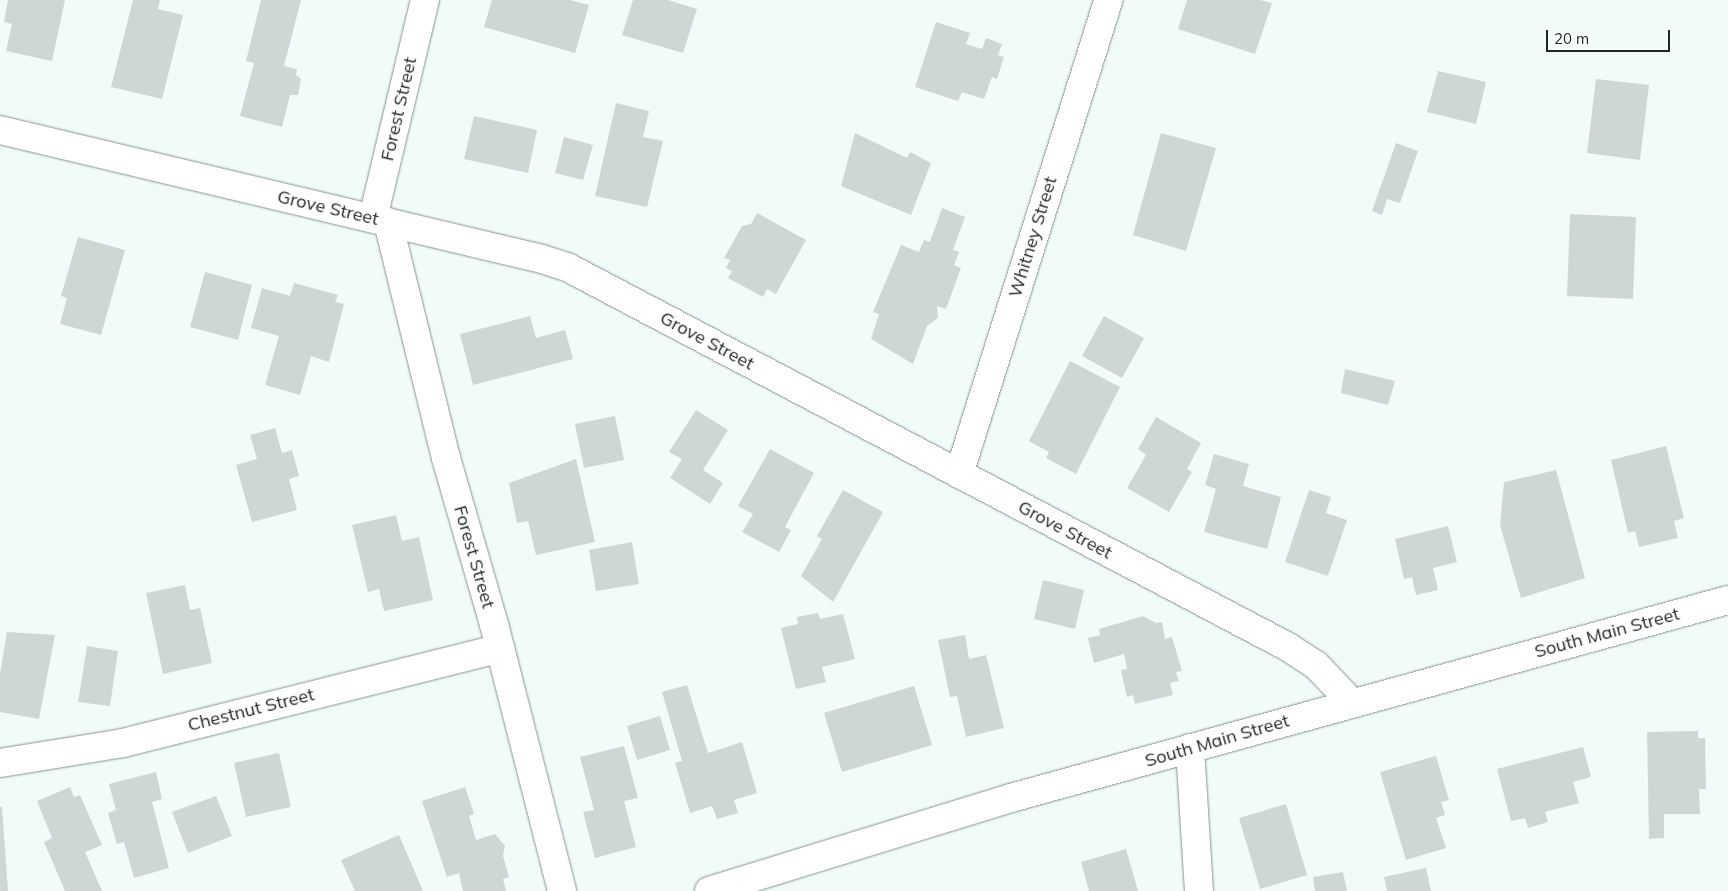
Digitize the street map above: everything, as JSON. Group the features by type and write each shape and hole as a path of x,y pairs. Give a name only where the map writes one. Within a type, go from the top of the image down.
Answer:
{"street":[{"name":"Forest Street","path":"425,0 381,220 500,648 562,891"},
{"name":"Whitney Street","path":"959,474 1108,0"},
{"name":"Grove Street","path":"0,130 381,220 542,259 570,268 1288,647 1322,670 1352,703"},
{"name":"South Main Street","path":"709,891 1011,798 1728,600"},
{"name":"Chestnut Street","path":"0,763 123,742 500,648"},
{"path":"1190,748 1199,891"}],"building":[{"path":"8,0 65,0 52,61 6,51 12,24 4,22"},
{"path":"133,0 160,0 158,9 183,15 162,99 111,87"},
{"path":"261,0 301,0 284,66 297,69 296,75 301,79 298,95 290,95 282,127 240,116 254,63 246,61"},
{"path":"492,0 570,0 589,5 575,53 484,27"},
{"path":"633,0 668,0 697,9 683,53 622,35"},
{"path":"1187,0 1260,0 1272,3 1255,54 1178,29"},
{"path":"936,22 970,33 966,44 982,49 986,38 1002,44 998,55 1004,57 997,79 992,77 984,99 962,92 958,101 915,87"},
{"path":"1438,71 1486,82 1476,124 1427,112"},
{"path":"1596,79 1649,85 1640,160 1587,153"},
{"path":"616,103 649,111 643,137 663,141 647,207 595,196"},
{"path":"474,116 537,130 528,173 464,159"},
{"path":"855,133 907,158 910,152 931,163 911,215 841,186"},
{"path":"1161,133 1216,148 1186,251 1133,235"},
{"path":"564,137 593,145 583,180 555,173"},
{"path":"1396,143 1418,151 1400,203 1387,199 1382,215 1372,211"},
{"path":"942,208 965,217 953,250 959,252 954,265 961,268 946,309 937,306 938,318 927,326 913,364 871,339 879,314 873,312 901,245 919,252 924,240 930,242"},
{"path":"757,213 806,240 776,294 767,289 763,297 728,278 732,271 726,268 730,260 724,258 742,226 751,224"},
{"path":"1570,214 1636,217 1633,299 1567,296"},
{"path":"78,237 125,250 101,335 60,324 67,298 61,296"},
{"path":"205,272 252,285 238,340 190,327"},
{"path":"294,283 338,295 335,302 344,304 329,362 311,356 300,395 265,385 279,336 251,328 262,288 290,296"},
{"path":"530,316 536,338 565,330 573,359 473,385 460,334"},
{"path":"1104,316 1144,338 1122,378 1082,356"},
{"path":"1070,361 1120,387 1076,474 1046,458 1049,452 1029,441"},
{"path":"1345,369 1395,381 1388,405 1341,393"},
{"path":"696,410 728,430 703,470 723,483 710,504 670,478 682,459 669,452"},
{"path":"615,416 624,460 584,468 575,424"},
{"path":"1156,417 1201,443 1187,469 1192,472 1169,512 1127,488 1146,455 1138,449"},
{"path":"275,428 282,453 292,450 299,476 289,479 297,510 252,522 236,465 257,459 250,435"},
{"path":"1666,446 1684,518 1674,521 1678,538 1639,547 1635,531 1628,533 1611,460"},
{"path":"770,449 814,473 785,527 791,530 779,552 742,532 753,514 738,506"},
{"path":"1214,454 1249,464 1243,486 1281,497 1267,549 1204,532 1216,489 1205,485"},
{"path":"576,459 595,542 536,555 528,521 517,523 509,483"},
{"path":"1556,470 1585,578 1521,598 1500,525 1504,482"},
{"path":"843,490 883,512 833,602 801,576 822,539 817,536"},
{"path":"1309,490 1331,497 1326,513 1347,520 1328,576 1285,562"},
{"path":"396,515 402,541 419,537 433,600 384,611 379,589 368,592 352,525"},
{"path":"1448,526 1457,562 1433,568 1438,590 1416,595 1412,577 1404,579 1395,539"},
{"path":"632,542 639,584 596,591 589,550"},
{"path":"1043,580 1084,590 1075,629 1034,619"},
{"path":"185,585 190,610 200,608 212,663 163,674 146,593"},
{"path":"818,613 820,619 843,614 855,659 822,667 826,682 796,689 781,628 798,624 797,617"},
{"path":"1143,616 1156,623 1162,622 1165,639 1172,637 1182,671 1176,672 1179,681 1170,683 1173,695 1135,704 1133,695 1127,697 1121,670 1127,669 1124,654 1094,663 1088,638 1100,635 1099,629"},
{"path":"7,632 55,635 39,719 0,712 0,674"},
{"path":"965,635 969,659 986,655 1004,728 966,737 957,696 950,697 938,640"},
{"path":"87,646 118,651 110,706 78,702"},
{"path":"687,685 708,753 742,742 757,793 734,800 738,813 717,819 712,806 690,813 675,763 682,761 662,692"},
{"path":"914,686 932,745 842,772 824,713"},
{"path":"660,716 670,750 637,760 627,726"},
{"path":"1698,731 1698,738 1705,738 1706,789 1699,789 1700,814 1664,814 1664,838 1649,839 1647,732"},
{"path":"624,746 638,798 624,801 636,847 595,858 583,812 594,810 580,757"},
{"path":"1583,747 1591,777 1573,782 1579,803 1545,812 1548,822 1528,828 1525,818 1511,821 1497,769"},
{"path":"279,753 291,807 246,817 234,763"},
{"path":"1436,756 1449,800 1441,802 1445,815 1436,818 1446,848 1406,860 1380,772"},
{"path":"156,772 162,799 152,802 169,868 134,878 124,842 117,844 108,813 116,810 109,784"},
{"path":"70,787 74,797 80,795 102,845 85,852 102,891 65,891 44,842 52,838 37,801"},
{"path":"465,787 474,814 469,816 476,840 495,834 505,846 503,856 509,877 503,879 506,891 463,891 459,873 447,877 422,801"},
{"path":"216,796 232,836 188,853 172,812"},
{"path":"1286,804 1307,875 1260,889 1239,818"},
{"path":"0,807 2,807 8,891 0,891"},
{"path":"399,835 423,891 355,891 341,860"},
{"path":"1126,849 1138,891 1089,891 1081,862"},
{"path":"1426,868 1431,891 1387,891 1384,877"},
{"path":"1343,872 1347,891 1315,891 1313,877"}]}
